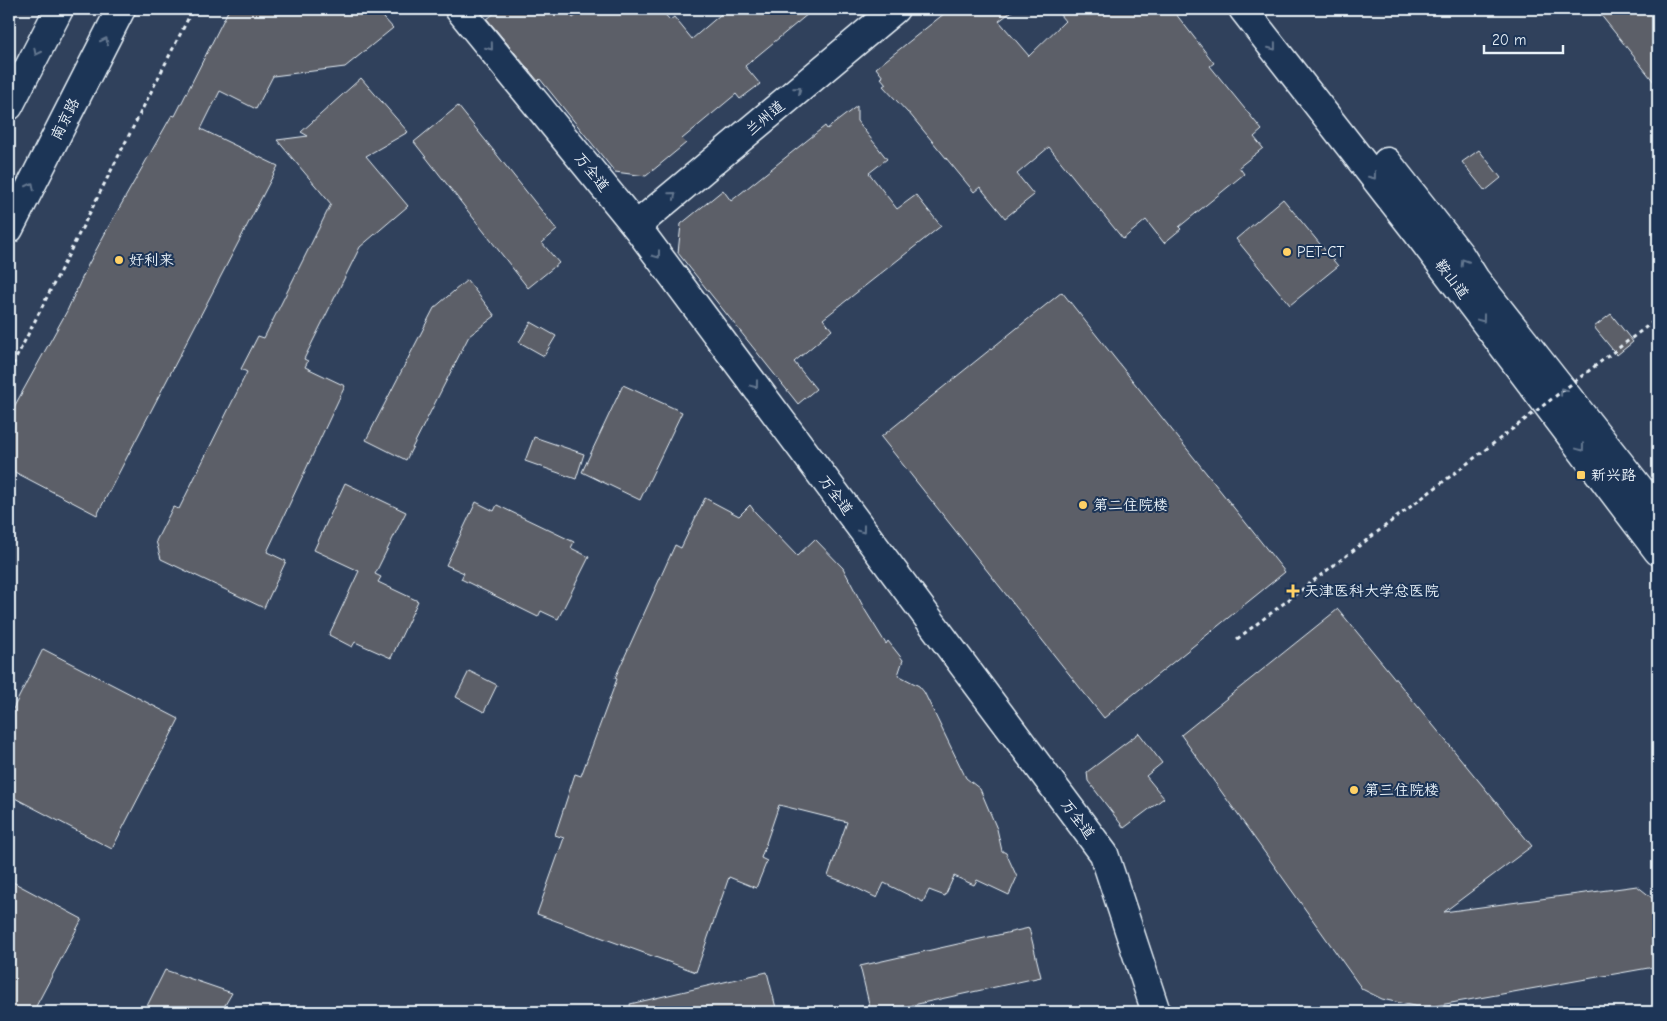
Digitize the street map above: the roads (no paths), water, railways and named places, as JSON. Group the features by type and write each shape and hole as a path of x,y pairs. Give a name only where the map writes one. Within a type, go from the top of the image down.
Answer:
{"main road":[{"path":"9,106 60,9"},
{"name":"南京路","path":"9,229 121,9"},
{"name":"万全道","path":"459,9 636,226 1104,854 1156,1012"},
{"name":"兰州道","path":"636,226 895,9"},
{"name":"鞍山道","path":"1244,9 1416,231 1658,551"},
{"name":"鞍山道","path":"1268,9 1460,255 1475,279 1658,512"}],"place":[{"name":"PET-CT","path":"1287,252"},
{"name":"好利来","path":"119,260"},
{"name":"新兴路","path":"1581,475"},
{"name":"第二住院楼","path":"1083,505"},
{"name":"天津医科大学总医院","path":"1293,591"},
{"name":"第三住院楼","path":"1354,790"}]}
